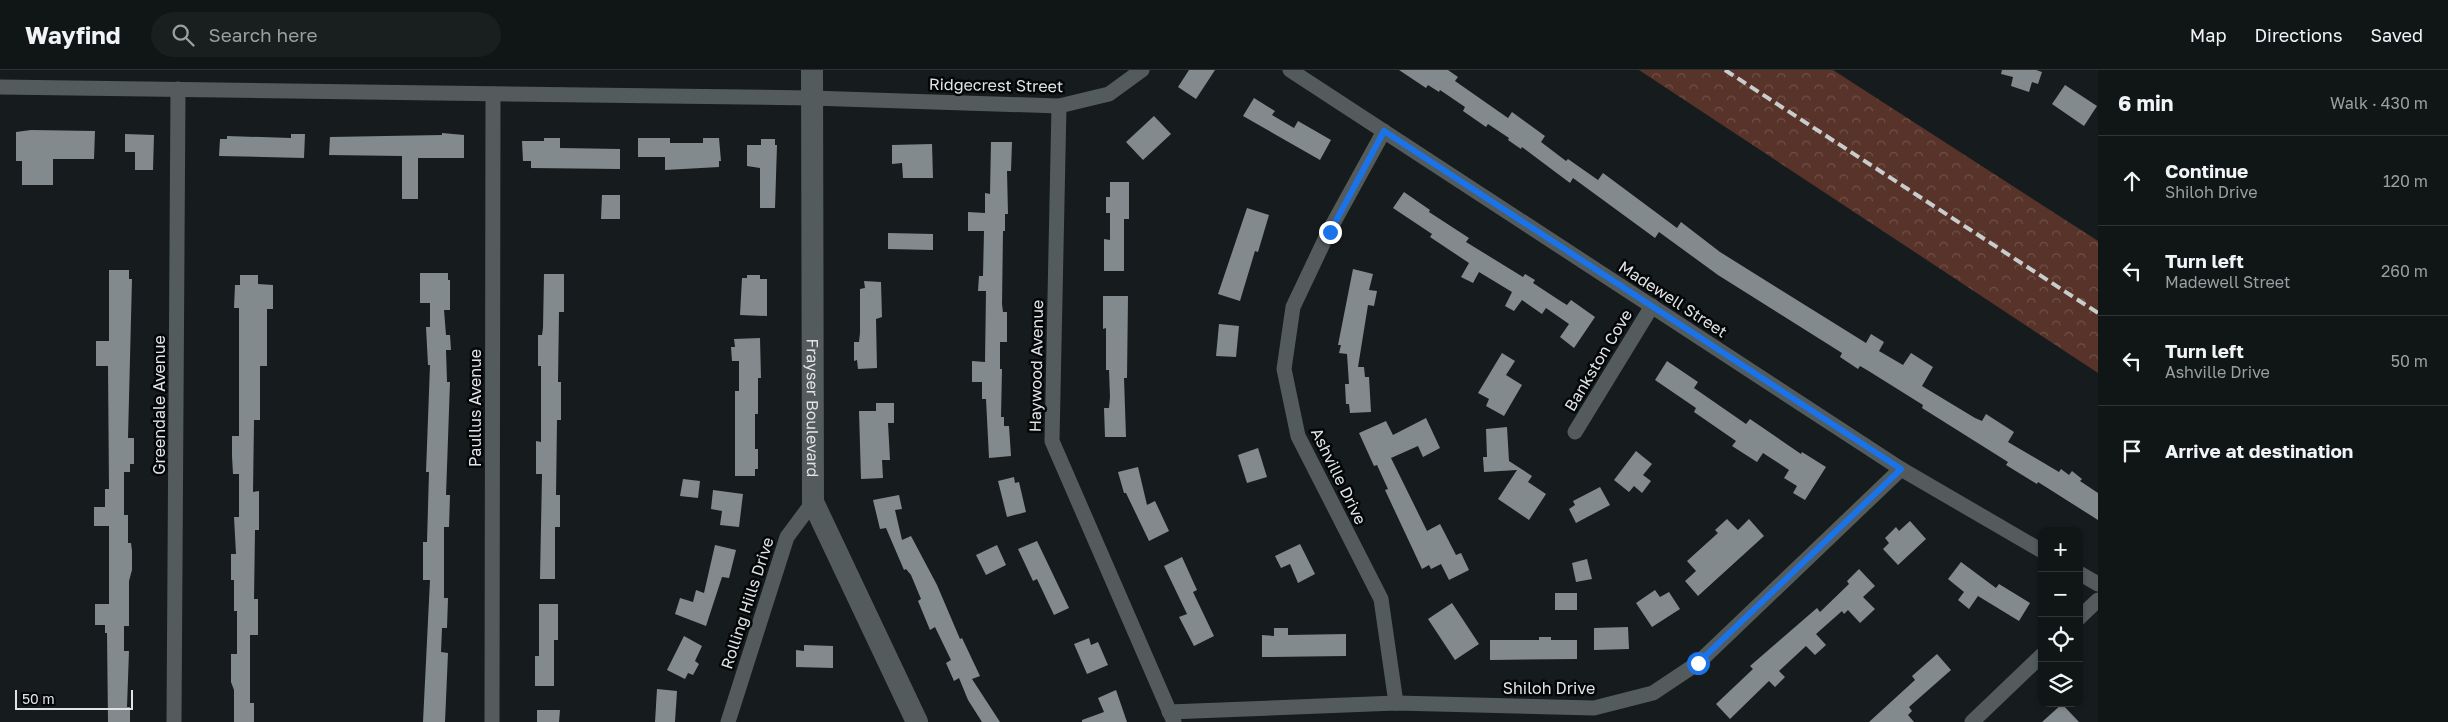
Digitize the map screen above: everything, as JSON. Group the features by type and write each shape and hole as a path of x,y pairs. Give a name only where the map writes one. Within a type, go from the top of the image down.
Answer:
{"main road":[{"name":"Frayser Boulevard","path":"812,70 813,502 917,722"}],"street":[{"name":"Ridgecrest Street","path":"0,86 811,98 1059,106 1109,94 1142,70"},
{"name":"Madewell Street","path":"1290,70 1901,469 2038,549"},
{"name":"Greendale Avenue","path":"174,722 178,89"},
{"name":"Paullus Avenue","path":"492,722 493,94"},
{"name":"Haywood Avenue","path":"1059,106 1052,440 1172,717"},
{"name":"Ashville Drive","path":"1384,131 1330,232 1293,307 1284,369 1298,436 1381,599 1396,703"},
{"name":"Bankston Cove","path":"1575,432 1652,306"},
{"name":"Shiloh Drive","path":"1172,717 1396,703 1594,708 1653,693 1698,663 1901,469"},
{"name":"Rolling Hills Drive","path":"728,722 787,536 813,502"},
{"path":"2083,575 2098,584"},
{"path":"2080,617 2098,600"},
{"path":"1972,722 2038,659"}],"green space":[{"path":"1639,70 1833,70 2098,241 2098,373"}],"building":[{"path":"1189,70 1215,70 1196,99 1178,87"},
{"path":"1399,70 1448,70 1458,77 1455,81 1508,118 1512,112 1545,136 1541,142 1566,161 1568,159 1598,180 1603,173 1677,228 1681,222 1720,252 1866,343 1871,334 1884,342 1879,351 1903,365 1911,353 1933,367 1922,386 1975,418 1982,421 1986,414 2014,432 2008,442 2059,472 2061,469 2069,475 2072,471 2082,479 2080,481 2098,493 2098,520 2038,482 2037,484 2006,465 2008,462 1922,408 1923,405 1860,366 1858,369 1840,357 1842,353 1718,275 1659,232 1655,238 1573,178 1570,183 1522,147 1521,149 1508,140 1509,138 1488,124 1486,127 1463,111 1465,107 1440,90 1439,92 1428,85 1426,88"},
{"path":"2002,70 2036,70 2042,72 2038,84 2032,82 2029,92 2011,86 2013,77 2001,74"},
{"path":"2065,85 2097,106 2084,126 2052,104"},
{"path":"1254,98 1275,111 1272,115 1294,128 1298,121 1331,140 1320,160 1243,116"},
{"path":"1154,116 1171,134 1143,160 1126,142"},
{"path":"31,130 95,131 94,159 53,159 53,185 22,185 22,161 16,161 16,132"},
{"path":"442,133 464,135 464,158 418,158 418,199 402,199 402,156 329,155 330,137 442,135"},
{"path":"125,134 154,135 153,170 135,170 135,152 125,152"},
{"path":"291,134 305,134 304,158 219,156 220,139 227,139 227,136 291,138"},
{"path":"544,138 560,138 560,148 620,149 620,169 531,168 531,161 523,161 522,141 544,141"},
{"path":"638,138 670,138 670,143 703,143 703,138 719,138 721,161 719,161 719,167 665,170 665,157 638,157"},
{"path":"761,139 775,139 775,145 777,145 775,208 760,208 760,168 747,166 747,145 761,145"},
{"path":"991,142 1012,142 1011,171 1007,171 1008,214 1005,214 1005,231 1003,231 1002,304 1003,312 1007,312 1007,342 1000,342 1000,369 1002,369 1001,417 1004,417 1004,426 1009,426 1011,456 989,458 986,399 982,399 982,382 972,382 972,361 985,362 986,291 978,291 979,276 983,276 984,231 968,231 968,212 985,213 985,193 990,194"},
{"path":"932,144 933,178 903,178 902,163 892,164 892,145"},
{"path":"1110,182 1129,182 1129,219 1124,219 1124,271 1104,271 1104,239 1110,240 1110,213 1106,213 1106,197 1110,197"},
{"path":"1404,192 1430,210 1429,212 1469,238 1466,242 1523,277 1525,274 1535,280 1533,283 1567,305 1571,300 1595,317 1574,348 1560,337 1569,324 1546,308 1542,314 1522,300 1514,311 1505,306 1512,292 1479,272 1473,283 1461,277 1469,263 1430,237 1432,234 1393,208"},
{"path":"602,195 620,195 620,219 601,219"},
{"path":"1247,208 1269,215 1258,252 1255,251 1240,301 1218,294"},
{"path":"888,233 933,234 933,250 888,249"},
{"path":"1353,269 1373,274 1369,290 1377,291 1374,306 1368,305 1358,367 1364,367 1365,377 1369,377 1371,412 1350,413 1349,404 1346,404 1345,384 1349,384 1347,354 1339,353 1341,345 1338,345"},
{"path":"109,270 129,270 129,279 132,279 128,438 134,438 134,464 130,464 130,472 124,472 124,515 128,515 128,543 131,543 132,551 132,570 129,581 129,626 124,626 124,651 129,651 127,707 130,707 130,722 108,722 107,633 105,633 105,625 95,625 95,604 109,604 109,526 94,526 94,507 105,507 105,489 109,489 108,366 96,366 96,341 109,341"},
{"path":"420,273 448,273 448,280 450,280 450,310 444,310 446,335 450,335 451,350 446,350 447,382 450,382 446,495 450,495 449,527 444,527 444,598 448,598 447,628 442,628 441,652 448,653 445,722 423,722 430,580 423,580 423,542 427,542 429,472 426,472 430,365 428,365 426,327 430,327 430,303 420,303"},
{"path":"544,274 564,274 564,312 559,312 558,382 561,382 561,420 557,420 556,495 560,495 560,527 555,527 555,579 540,579 542,474 536,474 536,441 541,442 541,366 538,366 538,335 542,335 543,328"},
{"path":"240,275 258,275 258,284 273,285 273,309 267,309 267,366 260,366 260,420 254,420 253,492 259,491 259,530 255,530 254,599 258,599 258,635 250,635 250,703 254,703 254,722 234,722 234,690 231,682 231,654 237,654 237,611 234,611 234,580 231,580 231,554 236,554 234,517 239,517 239,474 233,474 232,436 239,436 239,308 234,308 235,285 240,285"},
{"path":"747,275 760,275 760,279 767,279 767,316 740,315 742,278 747,278"},
{"path":"864,281 881,282 882,317 876,319 877,368 858,369 857,360 854,361 854,342 859,342 860,289 865,288"},
{"path":"1103,296 1128,296 1127,378 1124,378 1126,437 1105,437 1104,408 1109,408 1110,397 1109,370 1106,370 1106,328 1103,329"},
{"path":"1219,324 1239,326 1236,357 1216,356"},
{"path":"760,338 761,378 758,378 758,414 755,414 755,449 758,449 758,469 755,469 755,476 735,476 735,391 739,391 739,361 732,361 731,347 735,347 734,339"},
{"path":"1502,353 1515,361 1506,375 1522,385 1504,416 1486,406 1489,399 1478,393"},
{"path":"1667,361 1698,382 1694,388 1746,424 1750,419 1801,454 1802,452 1826,467 1805,500 1793,493 1797,486 1784,478 1789,470 1763,453 1757,462 1732,446 1736,441 1694,412 1696,408 1655,380"},
{"path":"876,403 894,403 894,423 888,423 890,460 882,460 883,478 861,479 859,411 876,411"},
{"path":"1426,418 1440,448 1423,457 1418,446 1391,458 1427,531 1440,524 1456,555 1461,553 1469,570 1449,580 1441,564 1431,569 1429,565 1422,569 1385,490 1388,489 1377,465 1374,466 1359,433 1386,421 1393,435"},
{"path":"1507,427 1509,461 1532,476 1528,482 1546,494 1529,520 1498,499 1517,470 1484,472 1483,457 1487,457 1486,429"},
{"path":"1258,448 1267,477 1247,483 1238,455"},
{"path":"1636,451 1652,464 1643,475 1651,481 1642,493 1634,486 1629,492 1614,480"},
{"path":"1138,467 1147,505 1155,501 1169,531 1149,541 1126,493 1124,493 1118,472"},
{"path":"1014,477 1015,483 1019,482 1026,512 1007,517 998,481"},
{"path":"683,479 700,481 698,498 680,496"},
{"path":"1600,487 1610,505 1576,523 1569,509 1575,505 1573,501"},
{"path":"713,490 743,494 739,527 720,525 722,511 711,509"},
{"path":"899,495 902,509 895,510 902,540 911,536 937,585 960,639 962,638 980,676 972,679 1000,722 982,722 968,700 959,678 954,681 946,663 951,660 935,627 930,630 918,601 921,599 911,575 906,569 904,570 886,528 880,529 873,500"},
{"path":"1727,519 1738,530 1749,519 1764,536 1698,596 1685,581 1696,571 1687,561 1718,533 1715,530"},
{"path":"1910,521 1926,539 1898,565 1883,549 1889,543 1885,538 1896,527 1899,531"},
{"path":"1037,541 1069,608 1054,615 1037,579 1033,581 1018,549"},
{"path":"1300,544 1315,574 1298,583 1290,564 1281,568 1275,556"},
{"path":"715,545 736,550 729,578 722,577 706,626 675,614 680,598 693,602 696,590 704,593"},
{"path":"997,545 1006,565 986,575 976,555"},
{"path":"1182,557 1197,590 1193,592 1214,636 1194,646 1179,617 1187,614 1164,566"},
{"path":"1587,559 1592,579 1576,582 1572,563"},
{"path":"1961,562 1996,588 1999,584 2030,603 2019,621 1978,596 1969,609 1958,600 1964,592 1948,579"},
{"path":"1859,569 1875,586 1863,597 1875,609 1860,623 1848,610 1844,614 1842,611 1816,634 1826,645 1815,655 1806,646 1779,671 1785,677 1775,687 1769,681 1730,719 1716,704 1753,669 1750,666 1817,608 1820,612 1849,584 1847,581"},
{"path":"1655,590 1660,597 1669,592 1680,609 1652,627 1636,603"},
{"path":"1555,593 1577,593 1577,610 1555,610"},
{"path":"1452,603 1479,644 1455,660 1428,619"},
{"path":"539,604 558,604 558,640 554,640 554,686 535,686 535,656 539,656"},
{"path":"1628,627 1629,649 1594,650 1594,628"},
{"path":"1274,628 1288,628 1288,635 1346,634 1346,656 1262,657 1262,635 1274,636"},
{"path":"684,636 702,646 695,661 699,664 693,675 688,673 685,679 667,670"},
{"path":"1539,637 1551,637 1551,640 1577,640 1577,659 1490,660 1490,640 1539,640"},
{"path":"1089,638 1091,645 1098,642 1108,665 1087,674 1074,644"},
{"path":"804,645 833,646 833,668 796,667 796,650 804,651"},
{"path":"1937,654 1951,670 1909,707 1912,711 1908,715 1914,722 1869,722 1915,680 1912,676"},
{"path":"657,689 677,691 675,722 655,722"},
{"path":"1116,690 1127,722 1082,722 1082,720 1104,712 1098,698"},
{"path":"2059,707 2065,707 2079,722 2042,722"},
{"path":"537,710 560,710 559,722 537,722"}],"railway":[{"path":"1725,70 2098,313"}],"route":[{"path":"1330,232 1384,131 1901,469 1698,663"}]}
